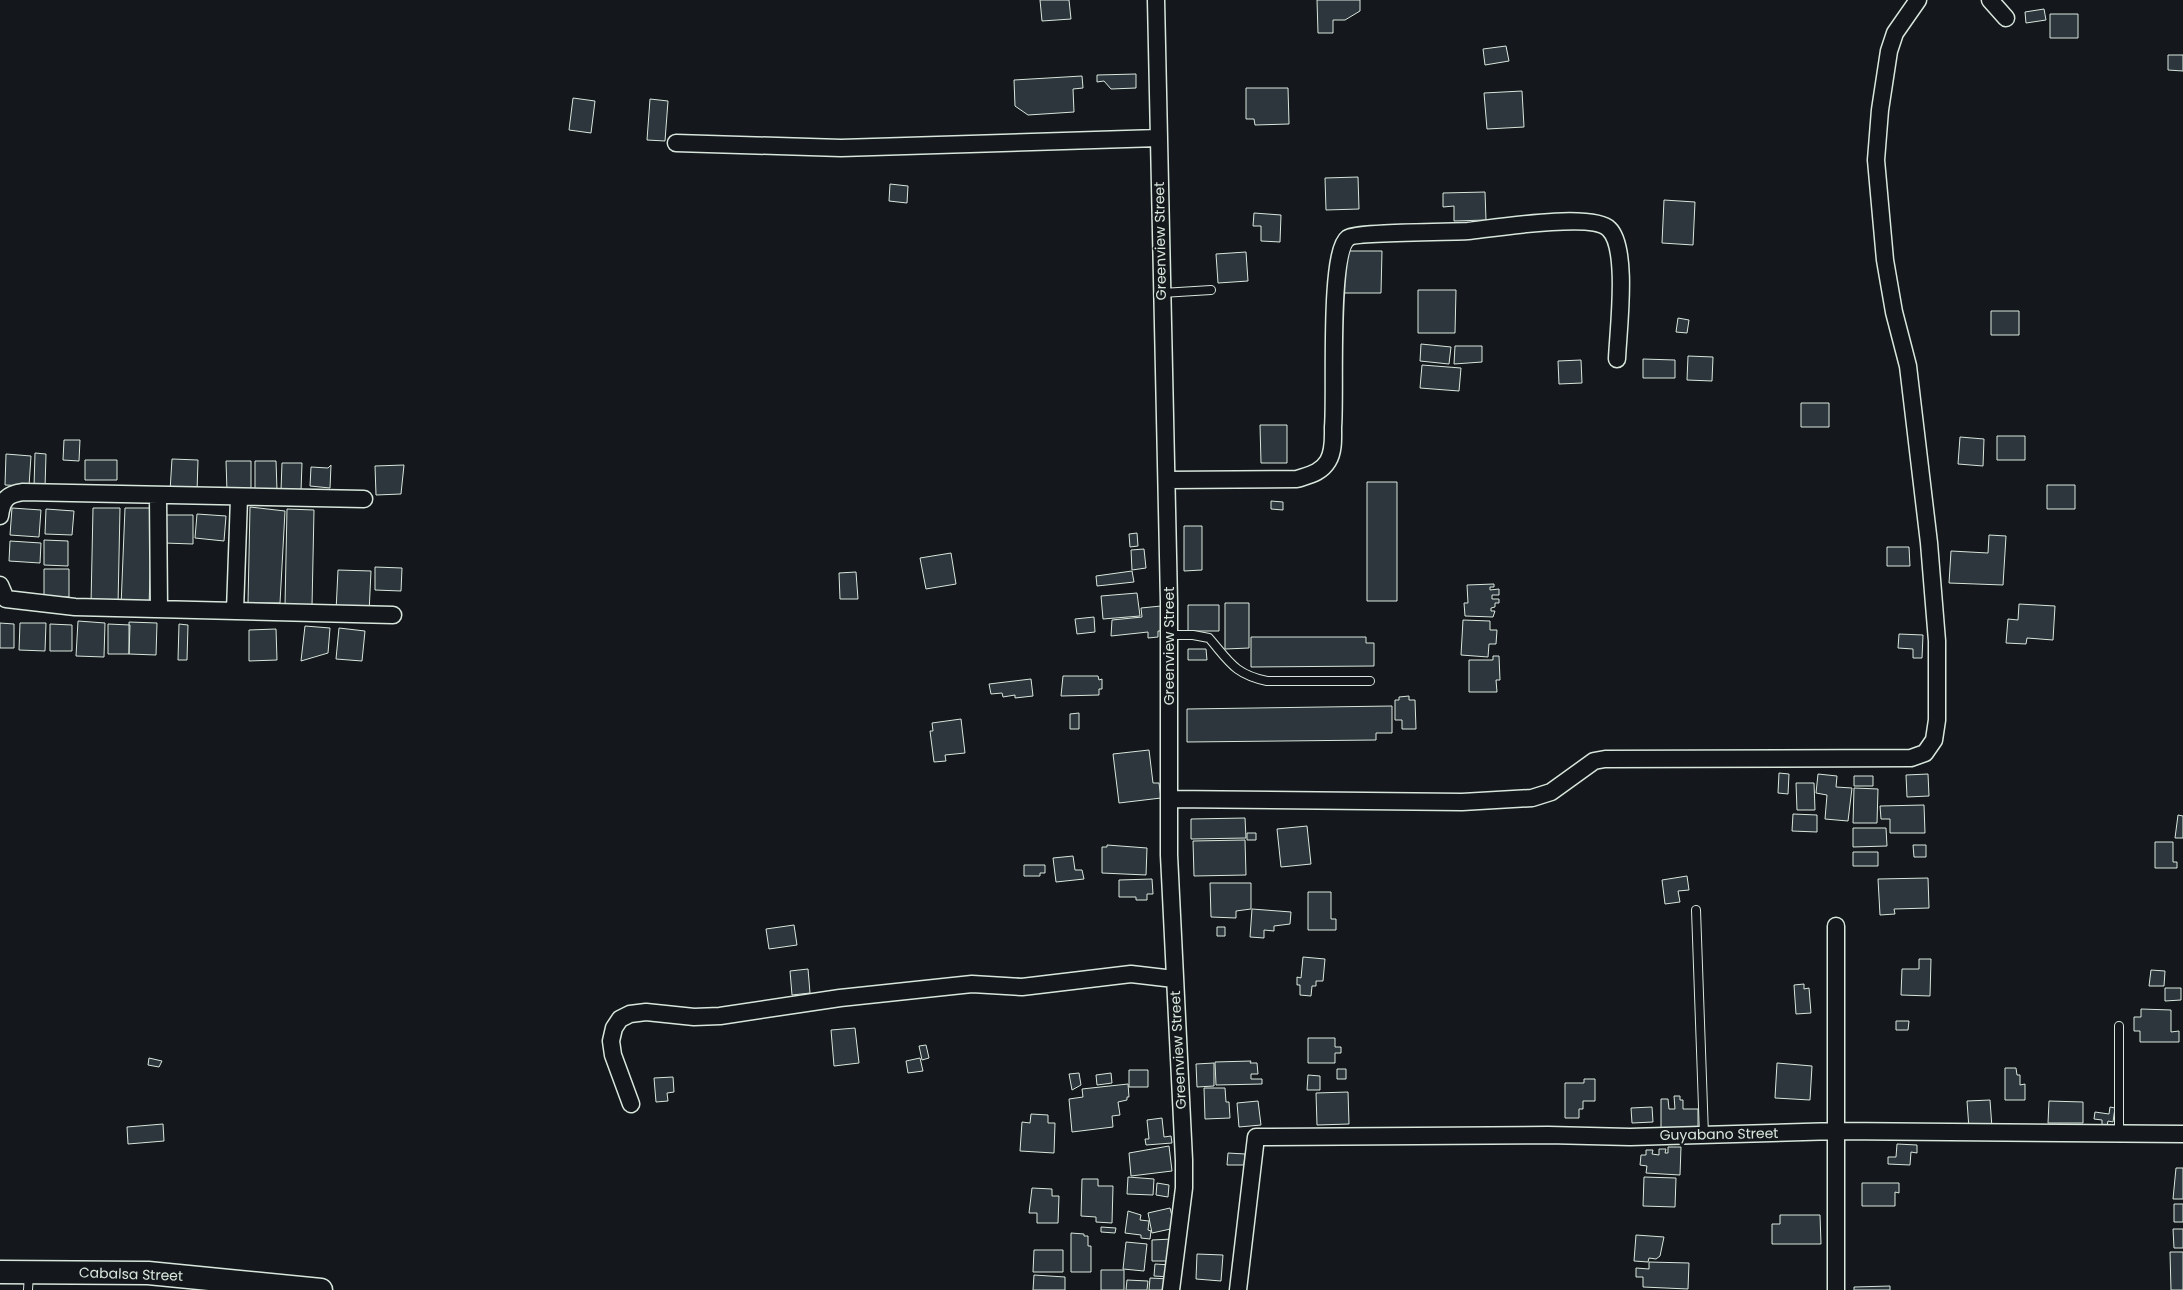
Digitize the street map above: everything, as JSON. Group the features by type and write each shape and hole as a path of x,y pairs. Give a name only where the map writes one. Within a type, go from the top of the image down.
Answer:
{"street":[{"name":"Greenview Street","path":"1156,0 1167,480 1169,798 1174,980 1184,1160 1184,1188 1171,1290"},
{"path":"1169,798 1462,802 1532,798 1551,792 1564,785 1579,770 1594,761 1604,759 1911,758 1925,753 1930,748 1934,740 1937,720 1937,641 1929,543 1908,366 1894,312 1885,260 1876,160 1880,110 1889,51 1895,33 1918,0"},
{"path":"1990,0 2006,18"},
{"path":"676,143 841,148 1158,138"},
{"path":"1167,480 1297,479 1313,475 1322,470 1329,460 1332,450 1336,396 1334,301 1339,253 1343,243 1355,234 1442,233 1570,221 1600,222 1610,230 1620,255 1617,359"},
{"path":"0,516 4,499 15,492 239,498 364,499"},
{"path":"158,495 159,608"},
{"path":"235,610 239,498"},
{"path":"0,585 5,597 10,600 75,607 393,615"},
{"path":"1836,926 1836,1290"},
{"path":"631,1104 613,1055 611,1042 614,1028 620,1019 630,1014 646,1012 694,1017 720,1016 840,998 972,984 1022,987 1131,974 1174,980"},
{"name":"Guyabano Street","path":"1238,1290 1256,1138 1704,1135 1837,1132 2183,1134"},
{"name":"Cabalsa Street","path":"0,1272 29,1281 148,1273 321,1290"}],"lane":[{"path":"1162,293 1211,290"},
{"path":"1169,635 1193,635 1209,638 1231,666 1252,678 1267,681 1370,681"},
{"path":"1696,910 1704,1135"},
{"path":"2119,1026 2119,1134"}],"building":[{"path":"1040,0 1069,0 1071,19 1042,21"},
{"path":"1317,0 1360,0 1360,11 1345,20 1333,20 1333,33 1318,33"},
{"path":"2044,9 2046,20 2026,23 2025,12"},
{"path":"2050,14 2078,14 2078,38 2050,38"},
{"path":"1506,46 1509,61 1485,65 1483,49"},
{"path":"2168,55 2183,55 2183,71 2168,70"},
{"path":"1136,74 1136,88 1111,89 1104,81 1097,82 1097,75"},
{"path":"1082,76 1083,88 1073,89 1074,112 1028,115 1015,106 1014,80"},
{"path":"1246,88 1288,88 1289,124 1255,125 1254,119 1246,119"},
{"path":"1522,91 1524,127 1487,129 1484,93"},
{"path":"573,98 595,101 591,133 569,130"},
{"path":"650,99 668,101 665,141 647,140"},
{"path":"1358,177 1359,209 1326,210 1325,178"},
{"path":"890,184 908,186 907,203 889,201"},
{"path":"1485,192 1486,220 1454,221 1454,206 1443,207 1443,193"},
{"path":"1664,200 1695,202 1693,245 1662,243"},
{"path":"1254,213 1281,215 1280,242 1261,241 1261,226 1253,226"},
{"path":"1344,251 1382,251 1381,293 1343,293"},
{"path":"1246,252 1248,281 1218,283 1216,254"},
{"path":"1418,290 1456,290 1455,333 1418,333"},
{"path":"1991,311 2019,311 2019,335 1991,335"},
{"path":"1678,318 1689,320 1687,333 1676,332"},
{"path":"1421,344 1451,347 1449,364 1420,361"},
{"path":"1455,346 1482,346 1482,362 1454,364"},
{"path":"1688,356 1713,357 1712,381 1687,380"},
{"path":"1643,359 1675,360 1675,378 1643,378"},
{"path":"1581,360 1582,383 1559,384 1558,361"},
{"path":"1422,365 1461,368 1459,391 1420,388"},
{"path":"1801,403 1829,403 1829,427 1801,427"},
{"path":"1260,425 1287,425 1287,463 1261,463"},
{"path":"1997,436 2025,436 2025,460 1997,460"},
{"path":"1960,437 1984,439 1983,466 1958,464"},
{"path":"64,440 80,440 79,461 63,460"},
{"path":"35,453 46,454 45,488 34,487"},
{"path":"6,454 31,456 29,486 5,485"},
{"path":"172,459 198,460 197,492 170,491"},
{"path":"85,460 117,460 117,480 85,480"},
{"path":"226,461 251,461 251,490 227,491"},
{"path":"255,461 276,461 277,490 255,490"},
{"path":"282,463 302,463 301,491 281,490"},
{"path":"331,465 330,488 310,486 311,467 328,468"},
{"path":"404,465 401,494 376,495 375,466"},
{"path":"1367,482 1397,482 1397,601 1367,601"},
{"path":"2047,485 2075,485 2075,509 2047,509"},
{"path":"1271,501 1283,502 1283,510 1271,509"},
{"path":"250,507 285,511 280,603 248,603"},
{"path":"12,508 41,510 39,537 10,535"},
{"path":"93,508 120,508 118,605 91,604"},
{"path":"125,508 152,508 149,607 121,606"},
{"path":"46,509 74,511 72,535 45,534"},
{"path":"287,509 314,510 312,606 285,605"},
{"path":"197,514 226,516 224,541 195,538"},
{"path":"165,515 193,515 193,544 164,543"},
{"path":"1184,526 1202,526 1202,570 1184,571"},
{"path":"1137,533 1138,546 1130,547 1129,534"},
{"path":"1989,535 2006,536 2003,585 1949,583 1951,551 1988,553"},
{"path":"44,540 68,541 68,566 44,565"},
{"path":"10,541 41,543 40,563 9,561"},
{"path":"1887,547 1909,547 1910,566 1887,566"},
{"path":"1144,549 1146,568 1132,570 1131,550"},
{"path":"951,553 956,584 926,589 920,558"},
{"path":"375,567 402,568 401,591 375,590"},
{"path":"44,569 69,569 69,597 44,597"},
{"path":"338,570 371,571 369,613 336,611"},
{"path":"1132,571 1134,582 1097,586 1096,576"},
{"path":"856,572 858,599 840,599 839,573"},
{"path":"1494,584 1494,587 1490,587 1490,590 1499,589 1499,595 1492,595 1492,599 1499,599 1499,603 1495,603 1495,607 1491,608 1491,611 1495,611 1493,617 1465,616 1464,603 1468,603 1467,585"},
{"path":"1137,593 1140,616 1103,619 1101,596"},
{"path":"1225,603 1249,603 1249,648 1225,649"},
{"path":"2019,604 2055,606 2053,640 2027,638 2026,644 2006,643 2008,619 2018,620"},
{"path":"1188,605 1219,605 1219,631 1188,631"},
{"path":"1161,606 1163,631 1158,631 1158,637 1148,638 1148,632 1111,636 1112,620 1142,617 1141,608"},
{"path":"1094,617 1095,632 1077,634 1075,619"},
{"path":"1463,620 1490,621 1490,630 1497,630 1496,644 1489,644 1488,657 1461,655"},
{"path":"78,621 105,623 104,657 76,656"},
{"path":"129,622 157,623 156,655 129,654"},
{"path":"0,623 14,624 14,648 0,648"},
{"path":"20,623 46,623 45,651 19,650"},
{"path":"50,624 72,625 72,651 50,651"},
{"path":"108,624 130,625 129,654 108,654"},
{"path":"179,624 188,625 187,660 178,660"},
{"path":"305,626 330,628 328,653 301,661"},
{"path":"339,628 365,631 362,661 336,659"},
{"path":"276,629 277,660 249,661 249,630"},
{"path":"1899,634 1923,635 1922,658 1913,658 1913,649 1898,648"},
{"path":"1251,637 1366,637 1366,643 1374,643 1374,666 1251,667"},
{"path":"1188,649 1206,649 1207,660 1188,660"},
{"path":"1493,656 1499,656 1500,680 1496,680 1497,692 1469,692 1469,660 1493,660"},
{"path":"1063,676 1098,676 1099,680 1102,679 1102,689 1099,689 1099,695 1061,696"},
{"path":"1031,679 1033,696 1015,698 1015,695 1003,697 1002,693 991,694 989,684"},
{"path":"1409,696 1409,700 1415,700 1416,729 1402,729 1402,720 1395,720 1395,700 1399,700 1399,697"},
{"path":"1392,706 1392,733 1376,733 1376,740 1187,742 1187,709"},
{"path":"1079,713 1079,729 1070,729 1070,714"},
{"path":"961,719 965,753 945,755 946,761 934,762 930,731 933,731 932,723"},
{"path":"1149,750 1153,783 1159,783 1161,798 1119,803 1113,754"},
{"path":"1779,773 1789,774 1788,794 1778,793"},
{"path":"1818,774 1837,776 1836,787 1852,788 1848,821 1825,819 1827,795 1816,793"},
{"path":"1928,774 1929,796 1907,797 1906,775"},
{"path":"1854,776 1873,776 1873,786 1854,786"},
{"path":"1796,783 1814,783 1815,810 1797,810"},
{"path":"1854,788 1878,789 1877,823 1853,823"},
{"path":"1924,805 1925,833 1890,833 1890,819 1881,819 1880,806"},
{"path":"1793,814 1817,815 1817,832 1792,831"},
{"path":"2178,815 2183,816 2183,838 2175,838"},
{"path":"1245,818 1246,838 1191,839 1191,819"},
{"path":"1307,826 1311,864 1281,867 1277,829"},
{"path":"1853,828 1886,828 1887,846 1853,847"},
{"path":"1247,833 1256,833 1256,840 1247,840"},
{"path":"1245,840 1246,875 1194,876 1193,841"},
{"path":"2155,842 2173,842 2173,862 2177,862 2177,868 2155,868"},
{"path":"1107,845 1147,848 1146,875 1102,873 1102,847 1107,847"},
{"path":"1913,845 1926,845 1926,857 1914,857"},
{"path":"1853,852 1878,852 1878,866 1853,866"},
{"path":"1073,856 1075,870 1082,870 1084,879 1056,882 1053,858"},
{"path":"1024,865 1045,865 1045,873 1040,873 1040,876 1024,876"},
{"path":"1687,876 1689,890 1678,891 1680,902 1665,904 1662,880"},
{"path":"1928,878 1929,908 1894,909 1895,914 1880,915 1878,879"},
{"path":"1152,879 1153,894 1147,894 1147,900 1136,900 1136,897 1119,897 1119,880"},
{"path":"1210,883 1251,883 1251,909 1236,911 1236,918 1211,917"},
{"path":"1308,892 1331,892 1331,919 1336,919 1336,930 1308,930"},
{"path":"1252,909 1291,912 1290,924 1274,926 1274,931 1264,930 1264,938 1250,937"},
{"path":"794,925 797,945 769,949 766,929"},
{"path":"1217,927 1225,927 1225,936 1217,936"},
{"path":"1303,957 1325,959 1323,981 1316,981 1316,986 1312,986 1311,996 1300,995 1300,985 1297,985 1297,977 1301,978"},
{"path":"1919,959 1931,959 1930,996 1901,995 1902,969 1919,969"},
{"path":"808,969 810,993 792,995 790,971"},
{"path":"2151,970 2165,971 2164,986 2149,986"},
{"path":"1804,984 1804,989 1809,988 1811,1013 1796,1014 1794,985"},
{"path":"2165,988 2181,988 2181,1000 2165,1001"},
{"path":"2141,1009 2171,1010 2171,1032 2179,1031 2179,1042 2140,1042 2140,1031 2134,1031 2134,1017 2141,1017"},
{"path":"1896,1021 1909,1021 1908,1030 1896,1030"},
{"path":"855,1028 859,1063 834,1066 831,1030"},
{"path":"1308,1038 1335,1038 1335,1047 1341,1047 1341,1053 1335,1053 1335,1063 1308,1063"},
{"path":"926,1045 929,1058 922,1060 919,1046"},
{"path":"149,1058 162,1061 159,1067 148,1065"},
{"path":"920,1058 923,1071 908,1073 906,1061"},
{"path":"1251,1061 1250,1063 1257,1063 1258,1074 1251,1074 1251,1079 1262,1079 1262,1084 1216,1085 1215,1062"},
{"path":"1214,1063 1214,1086 1197,1087 1196,1064"},
{"path":"1777,1063 1812,1066 1810,1100 1775,1098"},
{"path":"2005,1068 2016,1068 2017,1075 2020,1075 2020,1085 2025,1084 2025,1100 2005,1100"},
{"path":"1337,1069 1346,1069 1346,1079 1337,1079"},
{"path":"1129,1070 1148,1070 1148,1087 1129,1087"},
{"path":"1079,1073 1081,1085 1072,1090 1069,1074"},
{"path":"1111,1073 1112,1083 1097,1085 1096,1075"},
{"path":"1308,1075 1320,1076 1320,1090 1307,1090"},
{"path":"673,1077 674,1092 667,1093 668,1101 656,1102 654,1078"},
{"path":"1584,1079 1595,1079 1595,1101 1583,1101 1583,1109 1579,1109 1579,1118 1565,1118 1565,1083 1584,1083"},
{"path":"1128,1084 1129,1097 1127,1097 1127,1100 1118,1102 1120,1115 1112,1116 1113,1127 1072,1132 1069,1099 1083,1097 1082,1089"},
{"path":"1204,1088 1225,1088 1226,1102 1229,1102 1230,1118 1205,1119"},
{"path":"1348,1092 1349,1124 1317,1125 1316,1093"},
{"path":"1674,1096 1680,1096 1680,1100 1683,1100 1683,1109 1698,1109 1698,1134 1661,1134 1661,1099 1668,1099 1669,1109 1675,1109"},
{"path":"1990,1100 1992,1128 1969,1129 1967,1101"},
{"path":"1258,1101 1261,1125 1239,1127 1237,1103"},
{"path":"2049,1101 2083,1102 2083,1123 2048,1123"},
{"path":"1652,1107 1653,1122 1632,1123 1631,1108"},
{"path":"2110,1107 2115,1108 2113,1122 2108,1121 2107,1126 2102,1125 2102,1120 2094,1119 2095,1112 2109,1114"},
{"path":"1031,1114 1048,1115 1048,1123 1055,1123 1054,1153 1020,1151 1022,1122 1030,1123"},
{"path":"1162,1118 1164,1137 1171,1136 1172,1143 1146,1145 1145,1139 1149,1139 1147,1120"},
{"path":"163,1124 164,1141 128,1144 127,1127"},
{"path":"1897,1144 1917,1145 1917,1153 1911,1152 1910,1165 1888,1164 1888,1157 1896,1157"},
{"path":"1169,1146 1172,1171 1131,1176 1129,1153"},
{"path":"1668,1147 1681,1147 1680,1175 1646,1173 1647,1166 1640,1165 1641,1155 1646,1155 1646,1150 1653,1150 1652,1154 1659,1155 1659,1149 1666,1149 1665,1153 1668,1153"},
{"path":"1228,1153 1245,1154 1244,1165 1227,1165"},
{"path":"2176,1168 2183,1168 2183,1199 2173,1199"},
{"path":"1128,1177 1154,1179 1153,1195 1127,1194"},
{"path":"1644,1177 1676,1178 1675,1207 1643,1206"},
{"path":"1082,1179 1098,1179 1098,1186 1113,1186 1112,1223 1096,1222 1096,1217 1081,1216"},
{"path":"1157,1183 1169,1185 1168,1197 1156,1195"},
{"path":"1862,1183 1899,1183 1899,1193 1895,1192 1895,1206 1862,1206"},
{"path":"1032,1188 1052,1189 1052,1196 1059,1196 1058,1223 1037,1223 1037,1213 1029,1213"},
{"path":"2174,1204 2183,1204 2183,1222 2174,1222"},
{"path":"1170,1208 1175,1228 1152,1233 1148,1213"},
{"path":"1128,1211 1141,1215 1140,1220 1149,1221 1150,1239 1141,1238 1141,1235 1125,1233"},
{"path":"1780,1215 1820,1215 1821,1244 1772,1244 1772,1224 1780,1224"},
{"path":"1101,1227 1116,1228 1115,1233 1101,1232"},
{"path":"2173,1229 2183,1229 2183,1248 2174,1248"},
{"path":"1071,1233 1088,1236 1088,1246 1091,1246 1091,1272 1071,1272"},
{"path":"1636,1235 1664,1237 1660,1256 1656,1259 1649,1258 1648,1262 1634,1261"},
{"path":"1172,1239 1172,1261 1152,1261 1152,1240"},
{"path":"1126,1242 1147,1244 1144,1271 1123,1269"},
{"path":"1034,1250 1063,1250 1063,1272 1033,1272"},
{"path":"2170,1252 2183,1252 2183,1290 2171,1290"},
{"path":"1197,1254 1223,1255 1221,1281 1196,1279"},
{"path":"1649,1262 1689,1263 1688,1289 1643,1287 1643,1277 1636,1277 1636,1268 1649,1269"},
{"path":"1155,1264 1171,1265 1170,1277 1154,1276"},
{"path":"1101,1270 1124,1270 1124,1290 1101,1290"},
{"path":"1034,1275 1065,1277 1065,1290 1033,1290"},
{"path":"1150,1278 1169,1279 1169,1290 1149,1290"},
{"path":"1127,1280 1148,1281 1147,1290 1126,1290"},
{"path":"1890,1286 1890,1290 1854,1290 1854,1287"}]}
